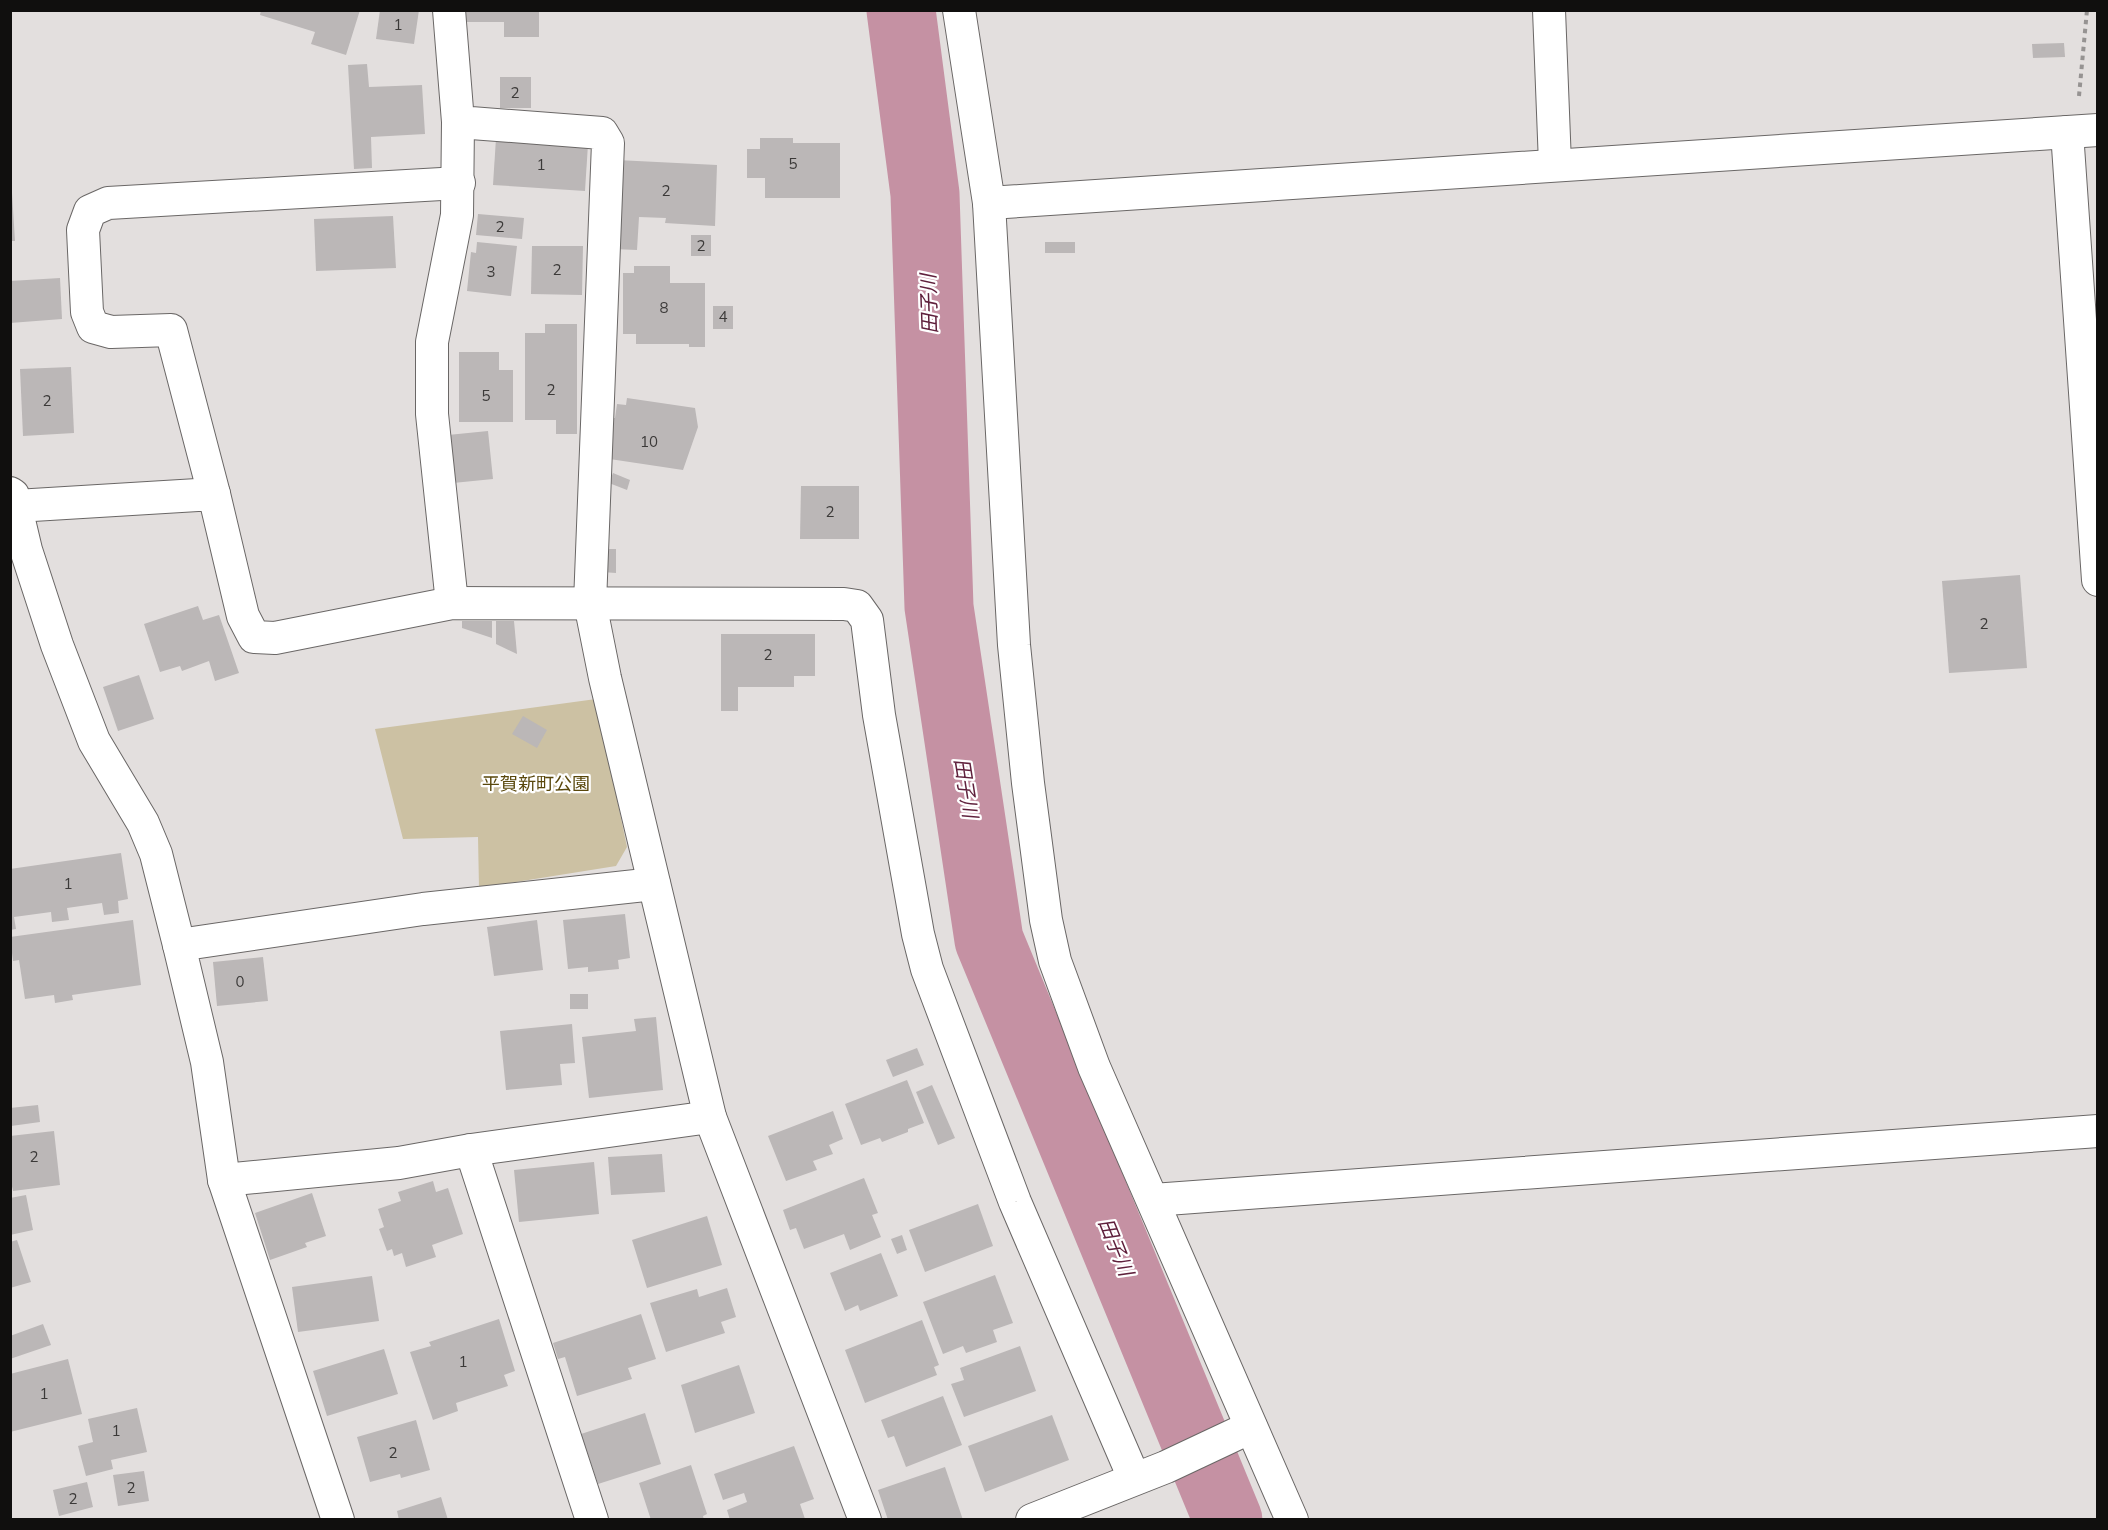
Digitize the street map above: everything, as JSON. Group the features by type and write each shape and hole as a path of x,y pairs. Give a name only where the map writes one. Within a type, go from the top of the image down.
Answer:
{"street":[{"path":"449,10 458,122 459,183 457,214 432,342 432,414 452,603"},
{"path":"958,10 988,203 1014,645 1028,783 1046,920 1055,961 1094,1067 1153,1200 1240,1432 1292,1520"},
{"path":"1549,10 1555,164"},
{"path":"458,122 602,133 608,143 590,603 604,678 710,1117 865,1520"},
{"path":"988,203 2082,131 2097,580"},
{"path":"459,183 108,203 90,211 83,230 87,312 93,327 111,332 171,330 243,616 254,637 275,638 452,603 844,604 857,606 867,620 879,715 918,934 927,969 1015,1202 1134,1478"},
{"path":"214,494 13,500 26,550 57,645 94,741 143,823 156,854 207,1062 224,1180 338,1520"},
{"path":"179,945 423,909 654,884"},
{"path":"224,1180 399,1163 471,1150 710,1117"},
{"path":"1153,1200 2097,1131"},
{"path":"471,1150 592,1520"},
{"path":"1032,1520 1166,1467 1240,1432"}],"path":[{"path":"2082,131 2077,112 2087,10"}],"green space":[{"name":"平賀新町公園","path":"596,699 627,847 616,866 479,888 478,837 403,839 375,729"}],"building":[{"path":"261,10 360,10 346,55 311,44 315,32 260,15"},
{"path":"380,10 419,10 414,44 376,39"},
{"path":"465,10 539,10 539,37 504,37 504,22 465,22"},
{"path":"2064,43 2065,57 2033,58 2032,44"},
{"path":"367,64 369,87 422,85 425,134 371,137 372,168 354,169 348,65"},
{"path":"500,77 531,77 531,108 500,108"},
{"path":"496,138 588,144 585,191 493,185"},
{"path":"760,138 793,138 793,143 840,143 840,198 765,198 765,178 747,178 747,149 760,149"},
{"path":"617,160 717,165 715,226 665,223 666,218 639,217 637,250 613,249"},
{"path":"10,193 12,193 15,241 10,241"},
{"path":"478,214 524,218 522,239 476,235"},
{"path":"393,216 396,268 316,271 314,219"},
{"path":"691,235 711,235 711,256 691,256"},
{"path":"477,242 517,246 511,296 467,291 471,252 476,253"},
{"path":"1045,242 1075,242 1075,253 1045,253"},
{"path":"532,246 583,246 582,295 531,294"},
{"path":"634,266 670,266 670,283 705,283 705,347 689,347 689,344 636,344 636,334 623,334 623,273 634,273"},
{"path":"60,278 62,319 10,323 10,281"},
{"path":"713,306 733,306 733,329 713,329"},
{"path":"545,324 577,324 577,434 556,434 556,420 525,420 525,333 545,333"},
{"path":"459,352 499,352 499,370 513,370 513,422 459,422"},
{"path":"71,367 74,433 23,436 20,369"},
{"path":"627,398 695,408 698,427 683,470 603,458 609,418 615,418 617,404 626,405"},
{"path":"488,431 493,479 453,483 448,435"},
{"path":"613,473 630,480 627,490 609,483"},
{"path":"801,486 859,486 859,539 800,539"},
{"path":"602,549 616,549 616,573 602,572"},
{"path":"2020,575 2027,668 1949,673 1942,581"},
{"path":"198,606 203,620 219,615 239,673 215,681 209,661 182,671 180,666 160,672 144,624"},
{"path":"462,621 492,621 492,638 462,628"},
{"path":"496,621 514,621 517,654 496,644"},
{"path":"721,634 815,634 815,676 794,676 794,687 738,687 738,711 721,711"},
{"path":"139,675 154,719 118,731 103,687"},
{"path":"523,716 547,730 537,748 512,734"},
{"path":"121,853 128,899 118,901 119,913 104,915 102,903 67,908 69,920 52,922 51,912 14,917 16,929 10,930 10,869"},
{"path":"625,914 630,958 618,960 619,969 588,972 588,967 568,969 563,920"},
{"path":"133,920 141,985 72,995 73,1000 55,1003 54,995 25,999 19,960 13,961 10,937"},
{"path":"537,920 543,970 494,976 487,927"},
{"path":"263,957 268,1001 217,1006 213,962"},
{"path":"570,994 588,994 588,1009 570,1009"},
{"path":"656,1017 663,1090 589,1098 582,1037 636,1031 634,1019"},
{"path":"572,1024 575,1063 560,1064 562,1085 506,1090 500,1031"},
{"path":"917,1048 924,1065 893,1077 886,1060"},
{"path":"907,1080 924,1123 882,1142 880,1138 861,1145 845,1104"},
{"path":"932,1085 955,1138 938,1145 916,1092"},
{"path":"38,1105 40,1122 11,1126 10,1108"},
{"path":"833,1111 843,1139 829,1145 833,1154 813,1161 817,1170 786,1181 768,1136"},
{"path":"54,1131 60,1185 13,1191 10,1177 10,1136"},
{"path":"662,1154 665,1192 611,1195 608,1157"},
{"path":"594,1162 599,1214 519,1222 514,1170"},
{"path":"864,1178 878,1213 872,1215 881,1237 850,1250 844,1234 804,1249 796,1228 790,1230 783,1210"},
{"path":"433,1181 436,1192 448,1188 463,1234 432,1245 436,1257 406,1267 402,1253 394,1256 392,1249 387,1251 379,1229 384,1227 378,1209 401,1201 398,1192"},
{"path":"312,1193 326,1236 305,1243 307,1247 270,1260 255,1213"},
{"path":"26,1195 33,1230 10,1235 10,1198"},
{"path":"978,1204 993,1246 925,1272 909,1230"},
{"path":"707,1216 722,1265 647,1288 632,1240"},
{"path":"902,1235 907,1250 897,1254 891,1239"},
{"path":"17,1240 31,1282 10,1288 10,1242"},
{"path":"881,1253 898,1296 860,1311 858,1305 845,1311 830,1273"},
{"path":"995,1275 1013,1323 993,1330 997,1342 966,1353 963,1346 943,1354 923,1302"},
{"path":"372,1276 379,1321 298,1332 292,1287"},
{"path":"727,1288 736,1317 721,1322 725,1333 666,1352 650,1303 697,1289 699,1297"},
{"path":"641,1314 656,1359 628,1368 632,1379 577,1396 565,1357 558,1359 553,1343"},
{"path":"499,1319 515,1371 504,1375 508,1386 456,1403 458,1411 433,1420 410,1352 431,1346 429,1342"},
{"path":"922,1320 939,1365 934,1367 937,1375 865,1403 845,1350"},
{"path":"43,1324 51,1345 10,1359 10,1336"},
{"path":"1020,1346 1036,1391 964,1417 951,1384 964,1380 960,1368"},
{"path":"384,1349 398,1394 327,1416 313,1371"},
{"path":"68,1359 82,1414 10,1432 10,1374"},
{"path":"739,1365 755,1413 695,1433 681,1385"},
{"path":"943,1396 962,1445 906,1467 894,1436 888,1438 881,1420"},
{"path":"137,1408 147,1452 111,1460 113,1469 86,1476 78,1446 93,1442 88,1419"},
{"path":"645,1413 661,1464 598,1484 581,1434"},
{"path":"1052,1415 1069,1460 985,1492 968,1446"},
{"path":"416,1420 430,1470 401,1478 400,1474 370,1482 357,1437"},
{"path":"794,1446 814,1499 800,1504 805,1519 730,1520 727,1510 747,1502 744,1493 723,1500 714,1474"},
{"path":"691,1465 707,1514 703,1516 704,1520 651,1520 639,1483"},
{"path":"945,1467 963,1520 888,1520 878,1490"},
{"path":"144,1471 149,1501 118,1506 113,1475"},
{"path":"87,1482 93,1507 59,1516 53,1490"},
{"path":"441,1497 448,1520 399,1520 397,1511"}],"waterway":[{"name":"田子川","path":"901,10 925,194 939,607 989,940 1228,1520"}]}
